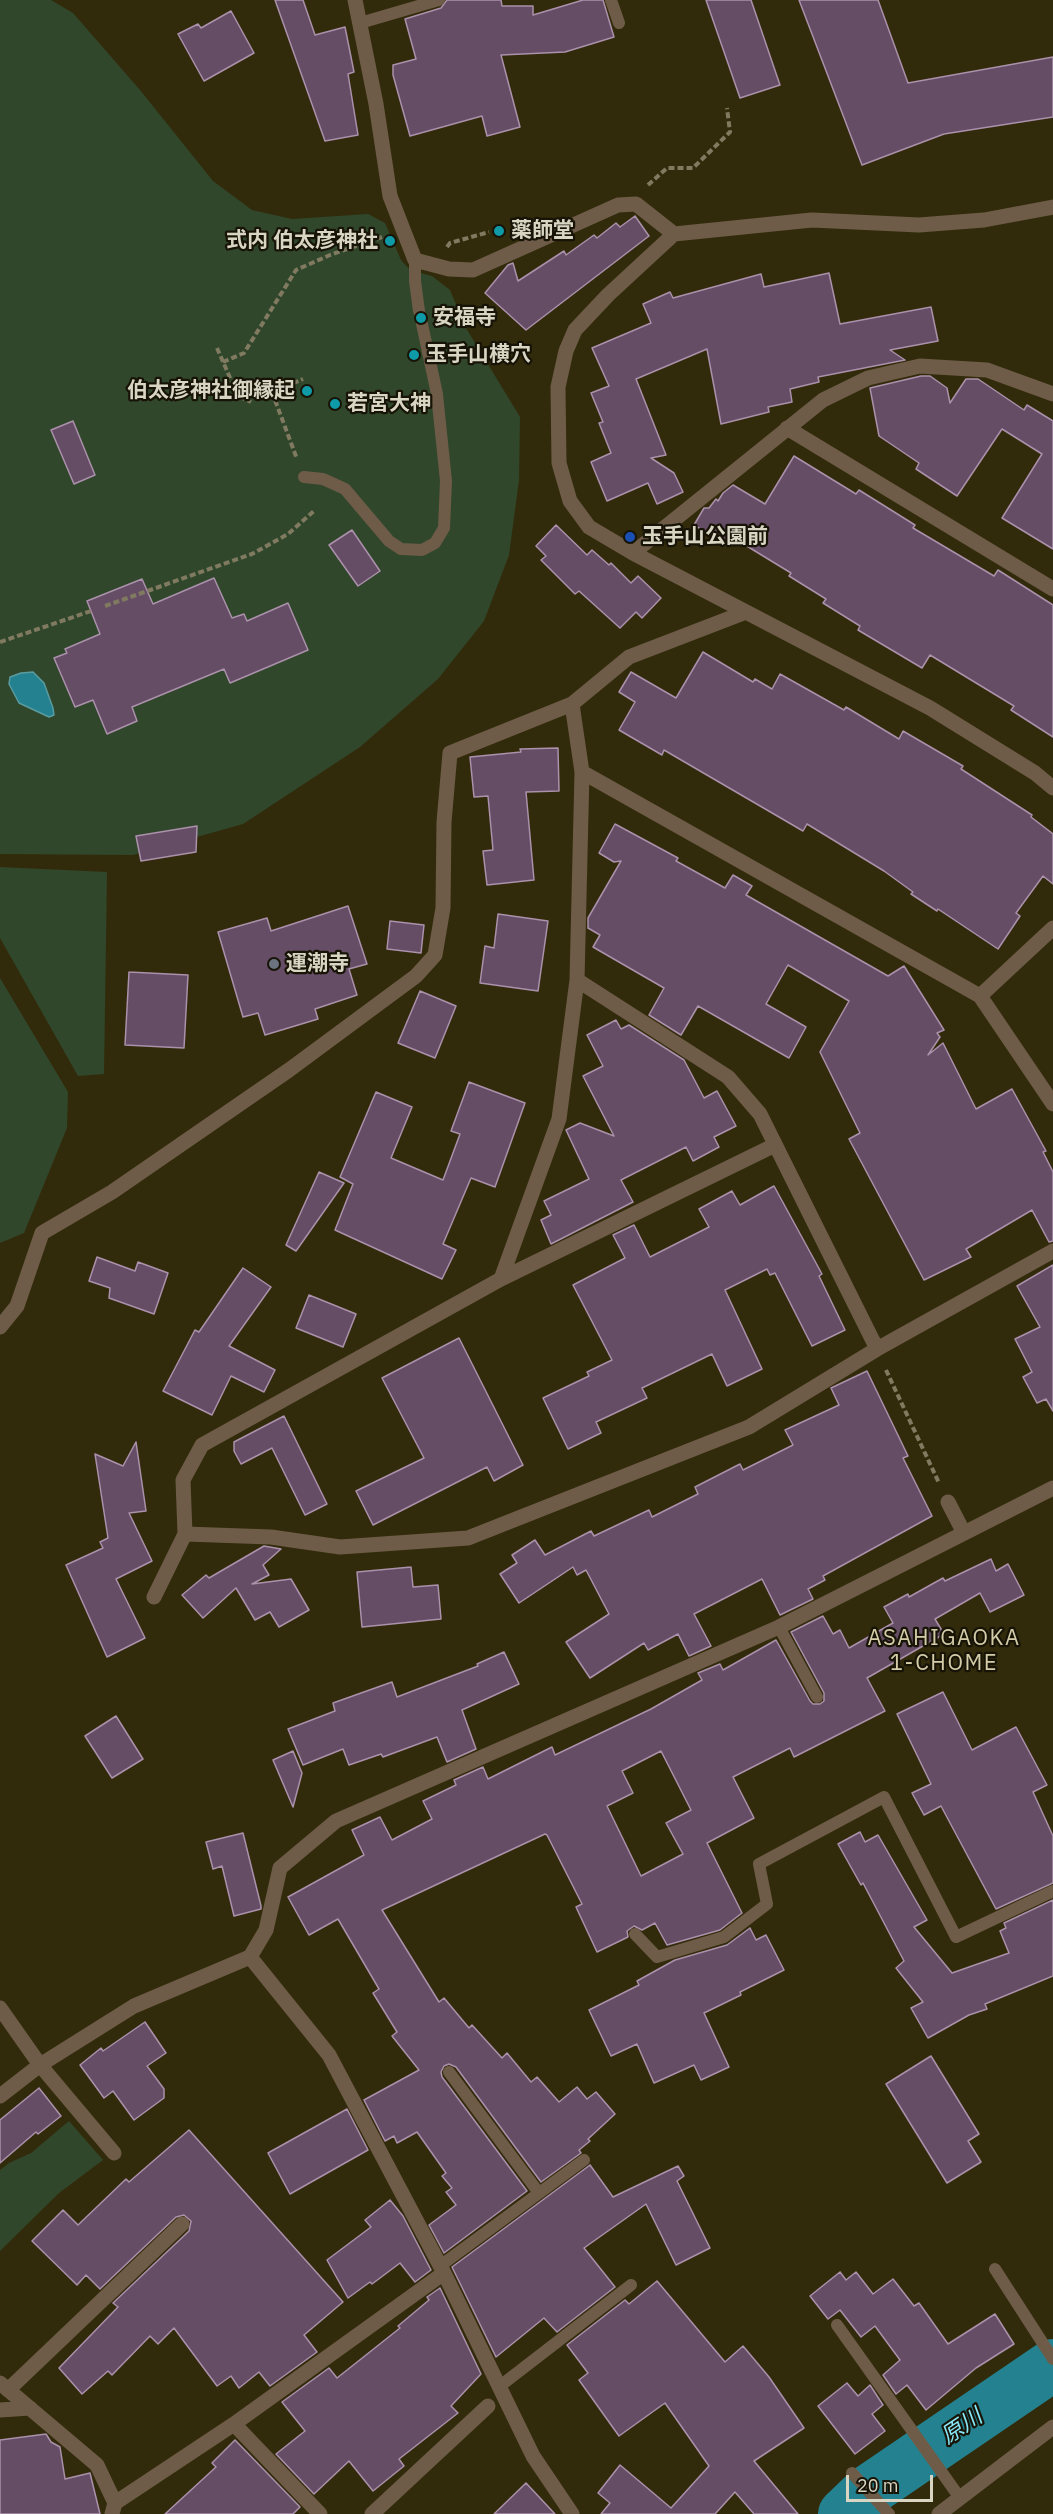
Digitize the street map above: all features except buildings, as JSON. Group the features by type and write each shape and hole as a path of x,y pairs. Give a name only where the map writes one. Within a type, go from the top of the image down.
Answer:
{"street":[{"path":"355,0 376,104 390,196 415,260 449,269 473,270 618,205 636,204 674,234"},
{"path":"1053,207 984,220 930,224 812,220 674,234 608,295 575,330 566,351 558,387 559,463 570,501 589,527 633,553 930,708 1035,773 1053,788"},
{"path":"633,553 823,400 868,378 920,366 987,370 1053,394"},
{"path":"787,428 1053,589"},
{"path":"0,1327 17,1306 42,1233 112,1192 288,1070 416,976 435,955 443,908 444,822 450,753 572,704 629,657 746,612"},
{"path":"501,1279 559,1119 577,980 582,772 572,704"},
{"path":"582,772 980,996 1053,1104"},
{"path":"980,996 1053,928"},
{"path":"577,980 728,1077 760,1114 877,1349"},
{"path":"154,1597 184,1534 183,1480 202,1445 501,1279 775,1145"},
{"path":"184,1534 271,1537 340,1547 468,1538 749,1427 877,1349 1053,1251"},
{"path":"0,2096 40,2065 134,2006 250,1957 266,1930 280,1868 336,1821 779,1627 1053,1488"},
{"path":"948,1502 964,1533"},
{"path":"250,1957 329,2055 442,2269 533,2456 572,2514"},
{"path":"0,2008 40,2065 114,2153"},
{"path":"182,2224 4,2386 97,2465 114,2508 234,2424 442,2269"},
{"path":"372,2514 488,2406"},
{"path":"0,2409 30,2408"},
{"path":"234,2424 321,2514"},
{"path":"939,2514 1053,2427"}],"lane":[{"path":"360,22 439,0"},
{"path":"611,0 620,23"},
{"path":"304,477 323,479 345,489 389,541 401,549 422,550 435,543 444,528 446,481 437,394 421,318 415,281 415,260"},
{"path":"779,1627 817,1697"},
{"path":"635,1934 657,1957 724,1937 767,1904 759,1864 884,1797 956,1937 1053,1891"},
{"path":"449,2072 539,2193"},
{"path":"442,2269 584,2160"},
{"path":"995,2269 1053,2359"},
{"path":"500,2386 632,2285"},
{"path":"837,2325 960,2498"},
{"path":"852,2473 889,2514"}],"path":[{"path":"627,205 667,168 693,168 730,132 727,108"},
{"path":"223,362 244,353 296,270 330,255 403,229"},
{"path":"435,265 450,243 489,232"},
{"path":"217,348 238,396 251,402"},
{"path":"303,379 270,393 304,477"},
{"path":"105,606 252,554 288,534 315,510"},
{"path":"0,642 91,611"},
{"path":"877,1349 948,1502"}],"green space":[{"path":"0,0 51,0 73,13 140,90 213,181 252,210 292,219 368,214 385,223 401,260 410,270 432,276 450,290 466,328 520,417 519,480 509,555 484,621 438,679 360,747 243,824 133,855 0,854"},
{"path":"0,867 107,872 104,1074 78,1076 0,938"},
{"path":"0,978 68,1092 67,1128 24,1233 0,1243"},
{"path":"69,2121 103,2160 59,2193 0,2251 0,2170 9,2163 31,2153"}],"water":[{"path":"33,672 44,683 54,715 49,717 19,703 9,684 10,677"}],"waterway":[{"name":"原川","path":"844,2514 868,2491 1053,2365"}],"place":[{"name":"薬師堂","path":"499,231"},
{"name":"式内 伯太彦神社","path":"390,241"},
{"name":"安福寺","path":"421,318"},
{"name":"玉手山横穴","path":"414,355"},
{"name":"伯太彦神社御縁起","path":"307,391"},
{"name":"若宮大神","path":"335,404"},
{"name":"玉手山公園前","path":"630,537"},
{"name":"運潮寺","path":"274,964"}],"district":[{"name":"ASAHIGAOKA 1-CHOME","path":"944,1652"}]}
